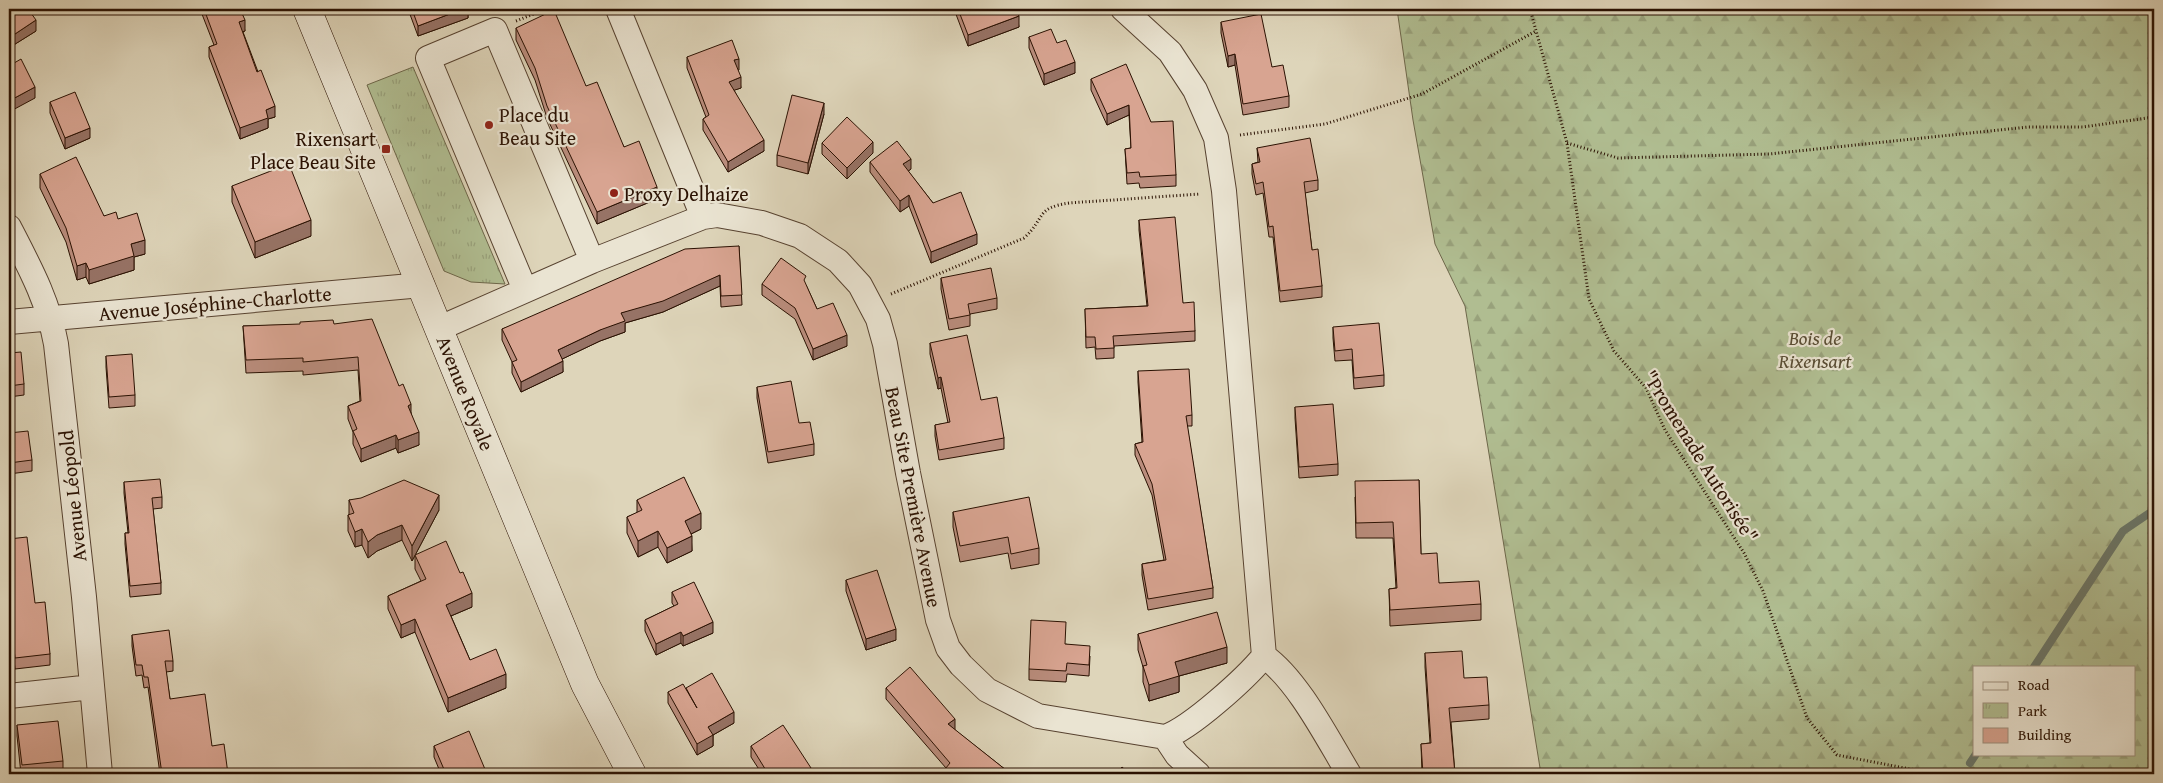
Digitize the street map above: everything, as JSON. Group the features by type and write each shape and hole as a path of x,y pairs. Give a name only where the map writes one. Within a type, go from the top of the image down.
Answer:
{"street":[{"name":"Avenue Royale","path":"307,9 585,684 632,774"},
{"path":"440,328 592,261 704,217 618,9"},
{"path":"1123,9 1170,52 1195,90 1216,138 1224,191 1264,656 1278,666 1294,686 1349,774"},
{"path":"525,290 428,58 494,30 592,261"},
{"name":"Beau Site Première Avenue","path":"704,217 717,215 762,223 800,236 838,261 860,285 870,302 878,319 885,344 908,473 938,620 948,648 961,665 987,690 1038,716 1165,737"},
{"name":"Avenue Léopold","path":"9,227 51,318 84,596 100,774"},
{"name":"Avenue Joséphine-Charlotte","path":"9,322 422,285"},
{"path":"1198,774 1177,754 1165,737 1175,734 1200,714 1264,656"},
{"path":"9,696 92,687"}],"path":[{"path":"494,30 546,9"},
{"name":"\"Promenade Autorisée\"","path":"1530,9 1567,143 1589,299 1614,351 1646,388 1665,430 1744,553 1764,591 1807,718 1837,755 1936,774"},
{"path":"1216,138 1325,124 1422,94 1536,32"},
{"path":"1567,143 1618,158 1769,154 2028,127 2083,127 2154,117"},
{"path":"870,302 1024,238 1033,229 1045,210 1052,206 1224,191"}],"green space":[{"name":"Bois de Rixensart","path":"1397,9 2154,9 2154,774 1541,774 1465,306 1435,244 1413,120"},
{"path":"413,67 505,284 471,282 444,271 367,85"}],"building":[{"path":"9,9 28,9 36,20 12,36 9,30"},
{"path":"204,9 240,9 245,20 239,22 257,72 261,70 275,106 266,110 268,118 240,128 209,47 217,44"},
{"path":"412,9 463,9 418,26"},
{"path":"958,9 1016,9 1019,16 968,35"},
{"path":"554,10 586,86 597,82 624,147 639,141 657,187 597,212 547,106 535,68 516,28"},
{"path":"1261,14 1272,67 1283,65 1289,96 1243,104 1235,54 1228,56 1221,22"},
{"path":"1051,29 1057,43 1066,40 1075,62 1044,74 1029,37"},
{"path":"732,40 739,59 734,60 741,77 729,82 764,140 728,162 703,119 709,115 687,57"},
{"path":"21,59 35,87 9,101 9,66"},
{"path":"1126,64 1151,122 1173,121 1176,175 1140,177 1139,172 1127,173 1125,149 1131,148 1129,105 1107,114 1091,79"},
{"path":"75,92 90,128 65,138 50,102"},
{"path":"792,95 824,103 808,163 777,155"},
{"path":"847,117 873,142 847,168 822,143"},
{"path":"1310,138 1318,180 1304,182 1312,250 1318,249 1322,286 1280,291 1273,226 1269,227 1263,182 1256,184 1252,164 1260,162 1257,148"},
{"path":"897,141 911,159 903,164 933,203 961,192 977,234 931,252 909,195 900,201 870,162"},
{"path":"76,157 104,216 116,212 118,219 137,213 145,240 131,244 134,256 89,270 86,263 77,266 66,228 40,174"},
{"path":"289,164 311,220 255,242 232,186"},
{"path":"1175,217 1183,303 1194,302 1195,331 1113,336 1114,348 1096,349 1095,337 1086,337 1085,309 1148,306 1139,220"},
{"path":"739,246 742,295 721,296 720,275 663,301 621,313 625,321 600,330 558,350 563,361 521,382 512,362 517,360 502,329 685,249"},
{"path":"781,258 806,276 804,280 817,309 833,303 847,335 813,349 795,308 762,284"},
{"path":"991,268 997,298 968,304 970,315 949,319 941,278"},
{"path":"372,319 399,386 403,384 411,404 408,406 419,432 398,440 396,435 361,449 353,431 357,429 348,406 361,401 358,357 303,362 303,358 246,360 243,326 300,324 300,322 333,320 334,324"},
{"path":"1379,323 1384,375 1354,378 1352,349 1335,351 1333,327"},
{"path":"967,335 981,400 997,397 1004,438 939,450 935,425 950,422 941,377 938,378 930,343"},
{"path":"21,352 24,384 9,386 9,353"},
{"path":"132,354 135,395 109,397 106,356"},
{"path":"1189,369 1192,415 1186,416 1213,588 1148,599 1142,564 1166,560 1152,484 1135,444 1143,442 1138,371"},
{"path":"791,381 799,423 810,422 814,444 768,452 757,387"},
{"path":"1333,404 1338,464 1299,467 1295,407"},
{"path":"28,431 32,460 9,463 9,433"},
{"path":"684,477 701,513 685,521 692,536 667,548 658,531 638,541 627,517 642,510 637,500"},
{"path":"160,479 162,497 152,498 161,583 130,586 125,533 129,533 124,482"},
{"path":"404,480 439,495 412,546 402,525 377,535 368,542 362,529 355,532 348,515 354,513 349,500 361,498"},
{"path":"1419,480 1421,554 1437,553 1439,583 1479,581 1481,604 1390,610 1389,589 1397,588 1393,522 1356,523 1355,481"},
{"path":"1029,497 1039,548 1011,554 1008,537 960,546 953,512"},
{"path":"27,537 35,603 45,602 50,654 15,658 9,601 9,539"},
{"path":"446,541 460,573 463,572 472,593 446,605 470,660 496,649 506,674 448,698 415,619 401,625 388,596 426,579 415,555"},
{"path":"877,570 896,629 866,639 846,580"},
{"path":"694,582 713,622 683,636 681,632 656,644 645,620 678,604 672,592"},
{"path":"1217,612 1227,647 1175,662 1179,676 1149,685 1143,666 1147,665 1138,634"},
{"path":"1031,620 1066,622 1065,644 1090,646 1089,665 1067,663 1066,671 1029,669"},
{"path":"169,630 173,661 165,661 170,699 205,694 212,746 224,744 228,774 162,774 148,677 144,677 142,665 136,665 132,635"},
{"path":"1462,651 1464,678 1487,677 1489,705 1449,708 1455,774 1423,774 1421,744 1431,743 1425,653"},
{"path":"910,667 955,719 948,724 1011,774 941,774 950,763 886,688"},
{"path":"712,673 734,712 708,727 713,735 697,744 668,692 683,684 697,708 686,688"},
{"path":"58,721 63,761 22,765 17,725"},
{"path":"783,725 811,768 801,774 763,774 767,772 751,746"},
{"path":"469,731 487,774 446,774 434,746"},
{"path":"1122,767 1130,774 1116,774"}],"waterway":[{"path":"2035,666 2123,531 2154,510"},
{"path":"1970,763 1975,756"}],"place":[{"name":"Place du Beau Site","path":"489,125"},
{"name":"Rixensart Place Beau Site","path":"386,149"},
{"name":"Proxy Delhaize","path":"614,193"}]}
